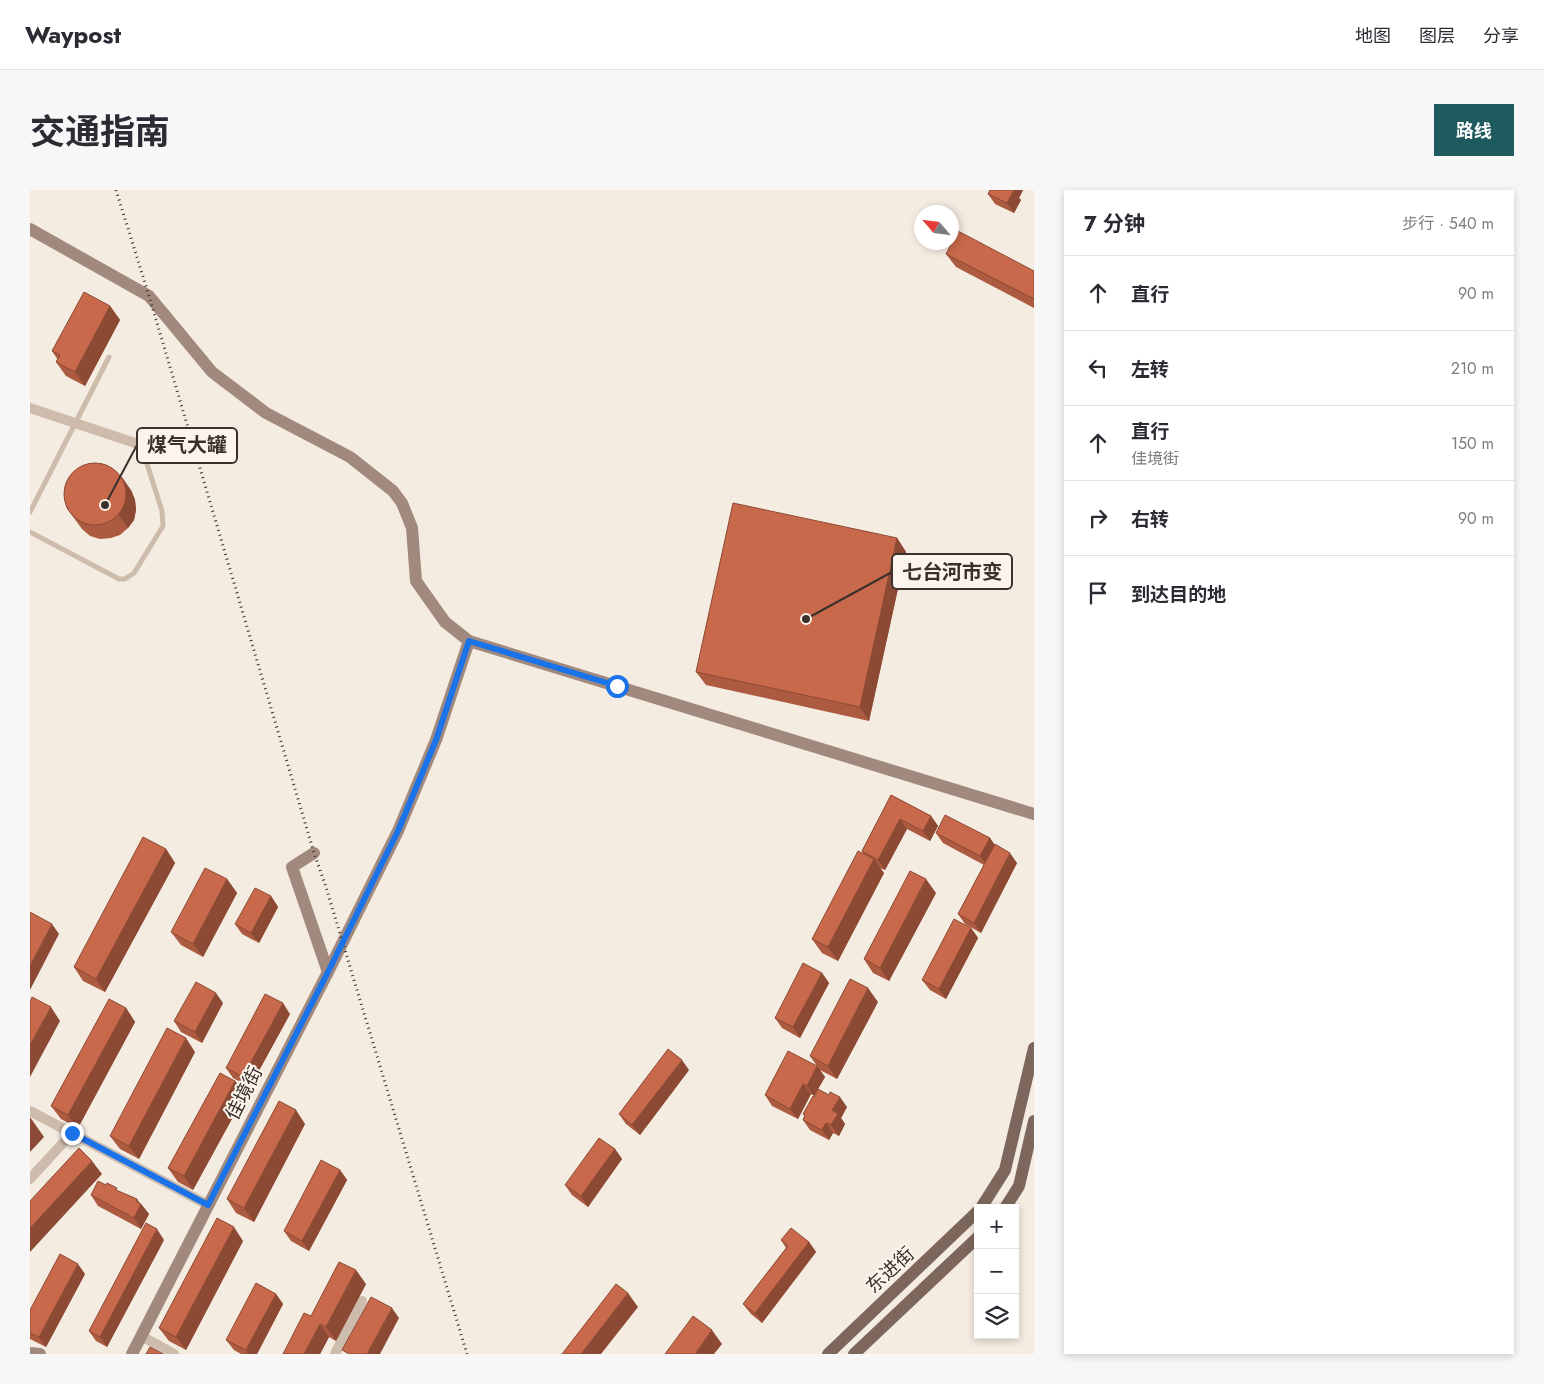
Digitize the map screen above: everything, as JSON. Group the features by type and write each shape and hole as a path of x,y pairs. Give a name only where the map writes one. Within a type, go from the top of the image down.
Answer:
{"main road":[{"path":"30,229 149,296 212,372 266,413 350,457 393,491 402,503 412,528 416,581 445,622 469,641 1034,814"},
{"name":"佳境街","path":"132,1354 328,972 398,831 436,740 469,641"},
{"path":"314,853 292,867 328,972"},
{"path":"984,1204 1005,1170 1034,1048"},
{"path":"1008,1204 1019,1186 1034,1121"},
{"name":"东进街","path":"828,1354 974,1215"},
{"name":"东进街","path":"854,1354 974,1241"},
{"path":"30,1353 40,1354"}],"street":[{"path":"30,408 141,445"},
{"path":"30,1110 208,1205"},
{"path":"30,1179 72,1133"},
{"path":"335,1354 362,1301"},
{"path":"141,1336 174,1354"}],"lane":[{"path":"30,512 109,357"},
{"path":"30,532 119,579 125,579 134,573 163,526 162,511 141,445"}],"building":[{"path":"990,190 1014,190 1007,203 988,194"},
{"path":"959,232 1034,271 1034,299 946,254 948,250 959,250"},
{"path":"84,292 110,306 75,372 56,362 60,355 52,351"},
{"path":"89,463 101,463 117,472 124,482 126,494 124,506 117,516 101,525 89,525 78,520 69,511 64,500 64,488 69,477 78,468"},
{"path":"733,503 897,538 860,707 696,672"},
{"path":"891,795 931,816 923,831 900,819 878,860 862,851"},
{"path":"945,815 990,838 980,856 936,833"},
{"path":"143,837 166,849 96,979 74,967"},
{"path":"995,844 1010,853 974,923 958,914"},
{"path":"858,851 874,859 828,947 812,939"},
{"path":"205,868 227,879 193,944 171,932"},
{"path":"910,871 926,879 880,968 864,959"},
{"path":"255,888 271,896 251,933 235,924"},
{"path":"30,912 52,924 30,966"},
{"path":"954,919 971,928 939,989 922,980"},
{"path":"803,963 822,973 793,1027 775,1018"},
{"path":"850,979 868,988 828,1066 810,1056"},
{"path":"196,982 216,993 195,1032 174,1021"},
{"path":"265,994 283,1003 243,1077 226,1068"},
{"path":"32,997 51,1007 30,1045 30,1002"},
{"path":"109,999 126,1008 68,1115 51,1106"},
{"path":"167,1028 186,1038 129,1146 110,1136"},
{"path":"668,1049 682,1060 632,1125 619,1114"},
{"path":"788,1051 817,1066 807,1086 803,1084 790,1109 765,1095"},
{"path":"220,1073 235,1081 184,1176 168,1168"},
{"path":"818,1089 829,1095 830,1092 840,1097 832,1110 838,1114 831,1125 826,1123 822,1130 803,1120 805,1115 803,1114"},
{"path":"279,1101 296,1110 244,1208 227,1199"},
{"path":"599,1138 615,1149 581,1196 565,1185"},
{"path":"79,1148 92,1161 30,1228 30,1201"},
{"path":"321,1160 340,1170 302,1241 284,1231"},
{"path":"98,1181 106,1185 107,1183 117,1188 116,1190 137,1199 136,1201 141,1204 134,1218 91,1195"},
{"path":"217,1218 234,1227 176,1337 159,1328"},
{"path":"146,1223 157,1229 100,1337 89,1331"},
{"path":"791,1228 809,1242 755,1313 743,1304 788,1246 781,1240"},
{"path":"60,1254 78,1264 39,1337 30,1333 30,1310"},
{"path":"339,1262 356,1270 326,1327 320,1324 304,1354 283,1354 304,1313 311,1316"},
{"path":"256,1283 276,1294 246,1350 226,1340"},
{"path":"616,1284 628,1293 581,1354 562,1354"},
{"path":"371,1297 392,1308 367,1354 349,1354 342,1350"},
{"path":"693,1316 712,1330 695,1354 665,1354"},
{"path":"150,1347 163,1354 146,1354"}],"railway":[{"path":"116,190 314,853 467,1354"}],"place":[{"name":"煤气大罐","path":"105,505"},
{"name":"七台河市变","path":"806,619"}],"route":[{"path":"72,1133 208,1205 398,831 436,740 469,641 617,686"}]}
